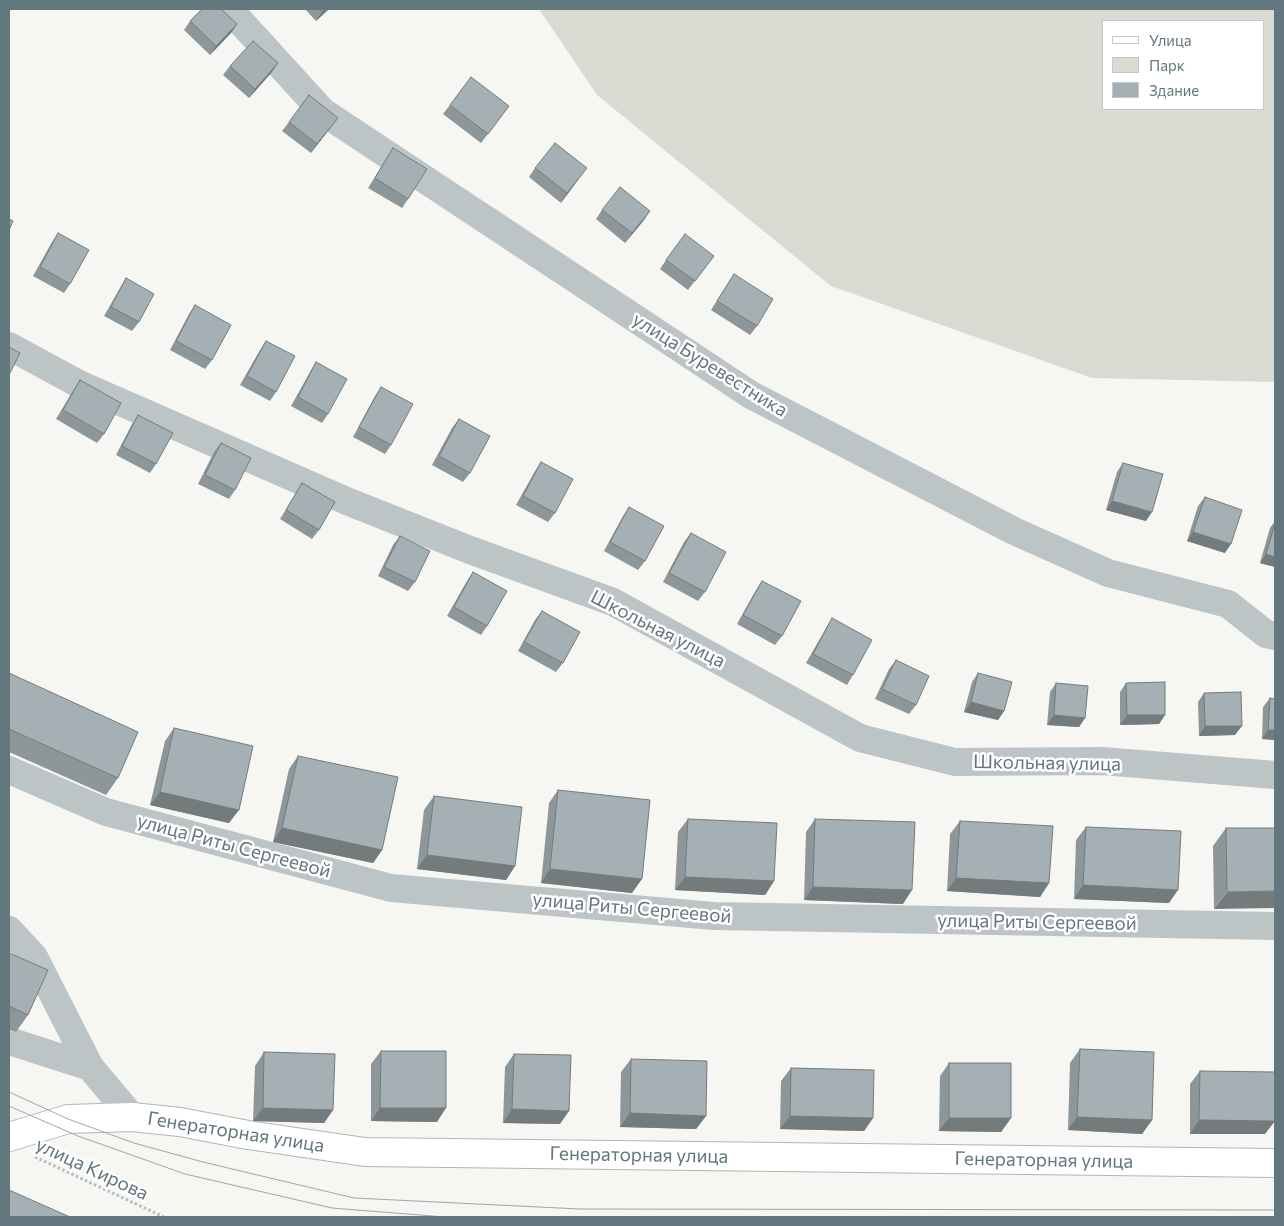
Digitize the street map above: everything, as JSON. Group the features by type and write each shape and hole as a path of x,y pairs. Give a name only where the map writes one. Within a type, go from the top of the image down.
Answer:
{"main road":[{"name":"Генераторная улица","path":"9,1137 68,1119 132,1117 180,1122 248,1135 365,1152 1275,1163"}],"street":[{"name":"улица Буревестника","path":"229,9 323,112 751,395 1014,531 1108,573 1228,604 1266,634 1275,636"},
{"name":"Школьная улица","path":"9,346 79,384 349,502 470,550 613,602 860,738 955,762 1102,761 1275,775"},
{"name":"улица Риты Сергеевой","path":"9,770 106,812 391,888 714,916 1275,926"},
{"path":"9,930 34,957 90,1067 132,1117"},
{"path":"9,1041 90,1067"}],"path":[{"name":"улица Кирова","path":"35,1157 164,1217"}],"green space":[{"path":"539,9 1275,9 1275,382 1092,378 831,286 597,95"}],"building":[{"path":"202,9 221,9 237,24 216,46 190,21"},
{"path":"253,41 278,63 255,89 230,66"},
{"path":"471,77 509,106 488,134 450,105"},
{"path":"309,95 338,118 317,144 289,122"},
{"path":"555,143 587,168 567,193 535,168"},
{"path":"393,148 427,169 408,199 375,178"},
{"path":"620,187 650,211 632,233 602,210"},
{"path":"9,219 13,221 9,230"},
{"path":"58,233 89,250 70,284 40,267"},
{"path":"685,234 714,256 695,281 666,260"},
{"path":"734,274 773,299 757,326 717,301"},
{"path":"126,278 154,294 139,322 111,307"},
{"path":"195,305 231,325 212,360 176,341"},
{"path":"266,341 295,356 276,392 247,376"},
{"path":"9,347 20,353 9,375"},
{"path":"316,362 347,379 328,414 298,397"},
{"path":"80,380 121,403 104,434 63,410"},
{"path":"381,387 413,404 391,445 359,427"},
{"path":"138,415 173,433 156,464 122,446"},
{"path":"459,419 490,436 470,473 439,456"},
{"path":"221,443 251,458 235,490 205,475"},
{"path":"541,462 573,479 555,513 523,496"},
{"path":"1123,463 1163,474 1152,512 1112,501"},
{"path":"302,483 335,502 319,530 286,510"},
{"path":"1205,497 1242,510 1231,544 1193,532"},
{"path":"629,507 664,526 645,561 610,542"},
{"path":"1275,523 1275,557 1266,554"},
{"path":"691,533 726,552 705,592 669,573"},
{"path":"400,536 430,551 415,582 384,567"},
{"path":"473,572 507,591 487,626 454,607"},
{"path":"762,581 801,601 782,636 743,615"},
{"path":"542,611 580,632 563,663 524,642"},
{"path":"832,618 872,640 853,675 813,654"},
{"path":"896,660 929,676 916,705 882,689"},
{"path":"9,673 138,732 118,778 9,729"},
{"path":"978,673 1012,682 1004,711 971,702"},
{"path":"1165,682 1165,715 1127,715 1126,683"},
{"path":"1056,683 1088,686 1085,718 1054,715"},
{"path":"1241,692 1242,726 1205,726 1204,693"},
{"path":"1270,698 1275,699 1275,730 1268,730"},
{"path":"174,728 253,746 239,810 160,792"},
{"path":"298,756 398,777 382,850 282,828"},
{"path":"558,790 650,800 642,879 550,869"},
{"path":"434,796 522,807 515,866 427,855"},
{"path":"688,819 777,823 774,881 685,877"},
{"path":"815,819 915,822 912,890 813,887"},
{"path":"960,821 1053,826 1049,883 956,878"},
{"path":"1086,827 1181,831 1178,890 1083,885"},
{"path":"1226,828 1275,828 1275,891 1227,892"},
{"path":"9,953 48,970 28,1015 9,1006"},
{"path":"1080,1049 1154,1052 1152,1120 1077,1117"},
{"path":"381,1051 446,1051 446,1108 380,1108"},
{"path":"264,1052 335,1054 333,1110 263,1108"},
{"path":"514,1054 571,1055 569,1111 512,1109"},
{"path":"631,1059 707,1061 706,1116 630,1113"},
{"path":"949,1063 1011,1063 1011,1118 949,1118"},
{"path":"791,1068 874,1070 873,1118 790,1116"},
{"path":"1200,1071 1275,1072 1275,1121 1199,1120"},
{"path":"9,1190 70,1217 9,1217"}],"tram line":[{"path":"9,1092 68,1119 134,1143 203,1162 354,1198 580,1209 1275,1210"},
{"path":"9,1106 78,1136 185,1174 332,1208 445,1217"}]}
